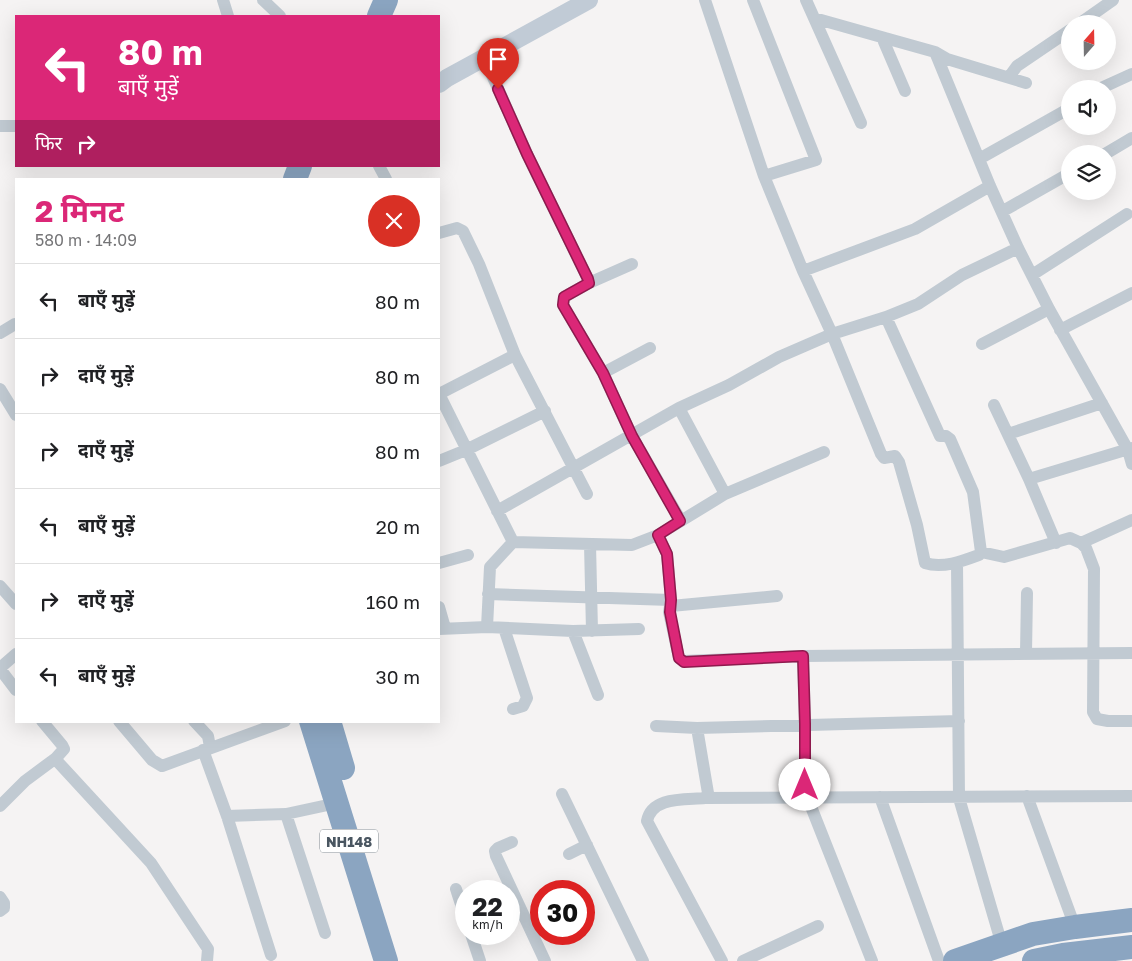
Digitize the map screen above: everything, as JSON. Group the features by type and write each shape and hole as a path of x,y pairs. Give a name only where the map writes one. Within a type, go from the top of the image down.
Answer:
{"highway":[{"path":"363,15 370,0"},
{"path":"379,15 386,0"},
{"name":"NH148","path":"312,723 386,961"},
{"name":"NH148","path":"330,723 400,961"},
{"path":"955,961 1033,934 1132,920"},
{"path":"1080,926 1092,961"},
{"path":"1034,961 1063,955 1132,947"}],"street":[{"path":"223,0 228,15"},
{"path":"263,0 279,15"},
{"path":"440,83 484,57 589,0"},
{"path":"705,0 764,176 803,270 832,334 881,454 884,458 896,456 899,462 917,525 925,563 930,565 958,563 979,556 981,552 972,492 962,466 950,439 946,436 940,436 886,318"},
{"path":"754,0 816,160 764,176"},
{"path":"806,0 861,123"},
{"path":"1088,15 1098,4 1113,0"},
{"path":"814,18 935,52 947,59 1026,83"},
{"path":"1009,77 1017,66 1061,36"},
{"path":"885,38 884,42 905,91"},
{"path":"935,52 990,186 1018,248 1060,330 1130,449 1132,464"},
{"path":"484,57 527,154 589,283"},
{"path":"1116,81 1132,74"},
{"path":"979,159 1061,113"},
{"path":"0,126 15,126"},
{"path":"1116,147 1132,138"},
{"path":"1002,211 1061,178"},
{"path":"803,270 914,229 990,186"},
{"path":"1032,275 1127,214"},
{"path":"440,233 457,228 463,231 479,264 515,355 587,494"},
{"path":"497,511 679,408 729,385 779,357 832,334 886,318 918,304 962,275 1018,248"},
{"path":"632,264 589,283 564,297 563,305 603,373 632,436 680,521"},
{"path":"1060,330 1132,293"},
{"path":"982,344 1049,309"},
{"path":"0,333 15,324"},
{"path":"603,373 650,348"},
{"path":"440,393 515,355"},
{"path":"0,389 15,413"},
{"path":"440,396 513,542"},
{"path":"1008,434 1102,403"},
{"path":"994,405 1029,479 1056,543"},
{"path":"679,408 725,494"},
{"path":"440,461 466,450 545,411"},
{"path":"1029,479 1130,449"},
{"path":"486,628 490,567 513,542 632,545 658,535 725,494 824,452"},
{"path":"1081,543 1132,520"},
{"path":"658,535 667,554 670,612 679,658 684,662 803,656 1132,653"},
{"path":"981,552 1004,558 1070,538 1081,543 1086,548 1094,569 1093,712 1097,719 1132,721"},
{"path":"590,544 592,631"},
{"path":"440,563 468,555"},
{"path":"958,563 959,798 1002,945"},
{"path":"0,586 15,603"},
{"path":"1026,653 1027,593"},
{"path":"488,594 671,603 777,596"},
{"path":"440,614 442,629 504,628 592,631 640,629"},
{"path":"504,628 527,698 523,706 512,708"},
{"path":"573,631 598,695"},
{"path":"15,655 0,669 15,689"},
{"path":"803,656 805,785 808,799 872,961"},
{"path":"656,726 697,728 959,721"},
{"path":"0,806 25,781 56,758 64,749 44,723"},
{"path":"121,723 152,760 162,766 222,745 256,726 273,723"},
{"path":"196,723 208,736 207,749 226,816 271,955"},
{"path":"697,728 708,793 705,798"},
{"path":"56,758 106,816 151,863 208,949 207,961"},
{"path":"562,794 643,961"},
{"path":"1027,796 1080,926"},
{"path":"722,961 646,821 648,812 661,802 705,798 1132,796"},
{"path":"880,798 939,961"},
{"path":"226,816 286,814 337,804"},
{"path":"286,814 325,934"},
{"path":"512,842 498,848 495,851 496,856 545,961"},
{"path":"570,854 587,845"},
{"path":"0,897 4,903 4,908 0,911"},
{"path":"743,961 818,926"},
{"path":"475,945 480,961"}],"route":[{"path":"498,89 527,154 588,279 589,283 585,286 564,297 563,305 603,373 632,436 680,521 658,535 667,554 671,600 670,612 679,658 684,662 803,656 805,785"}]}
